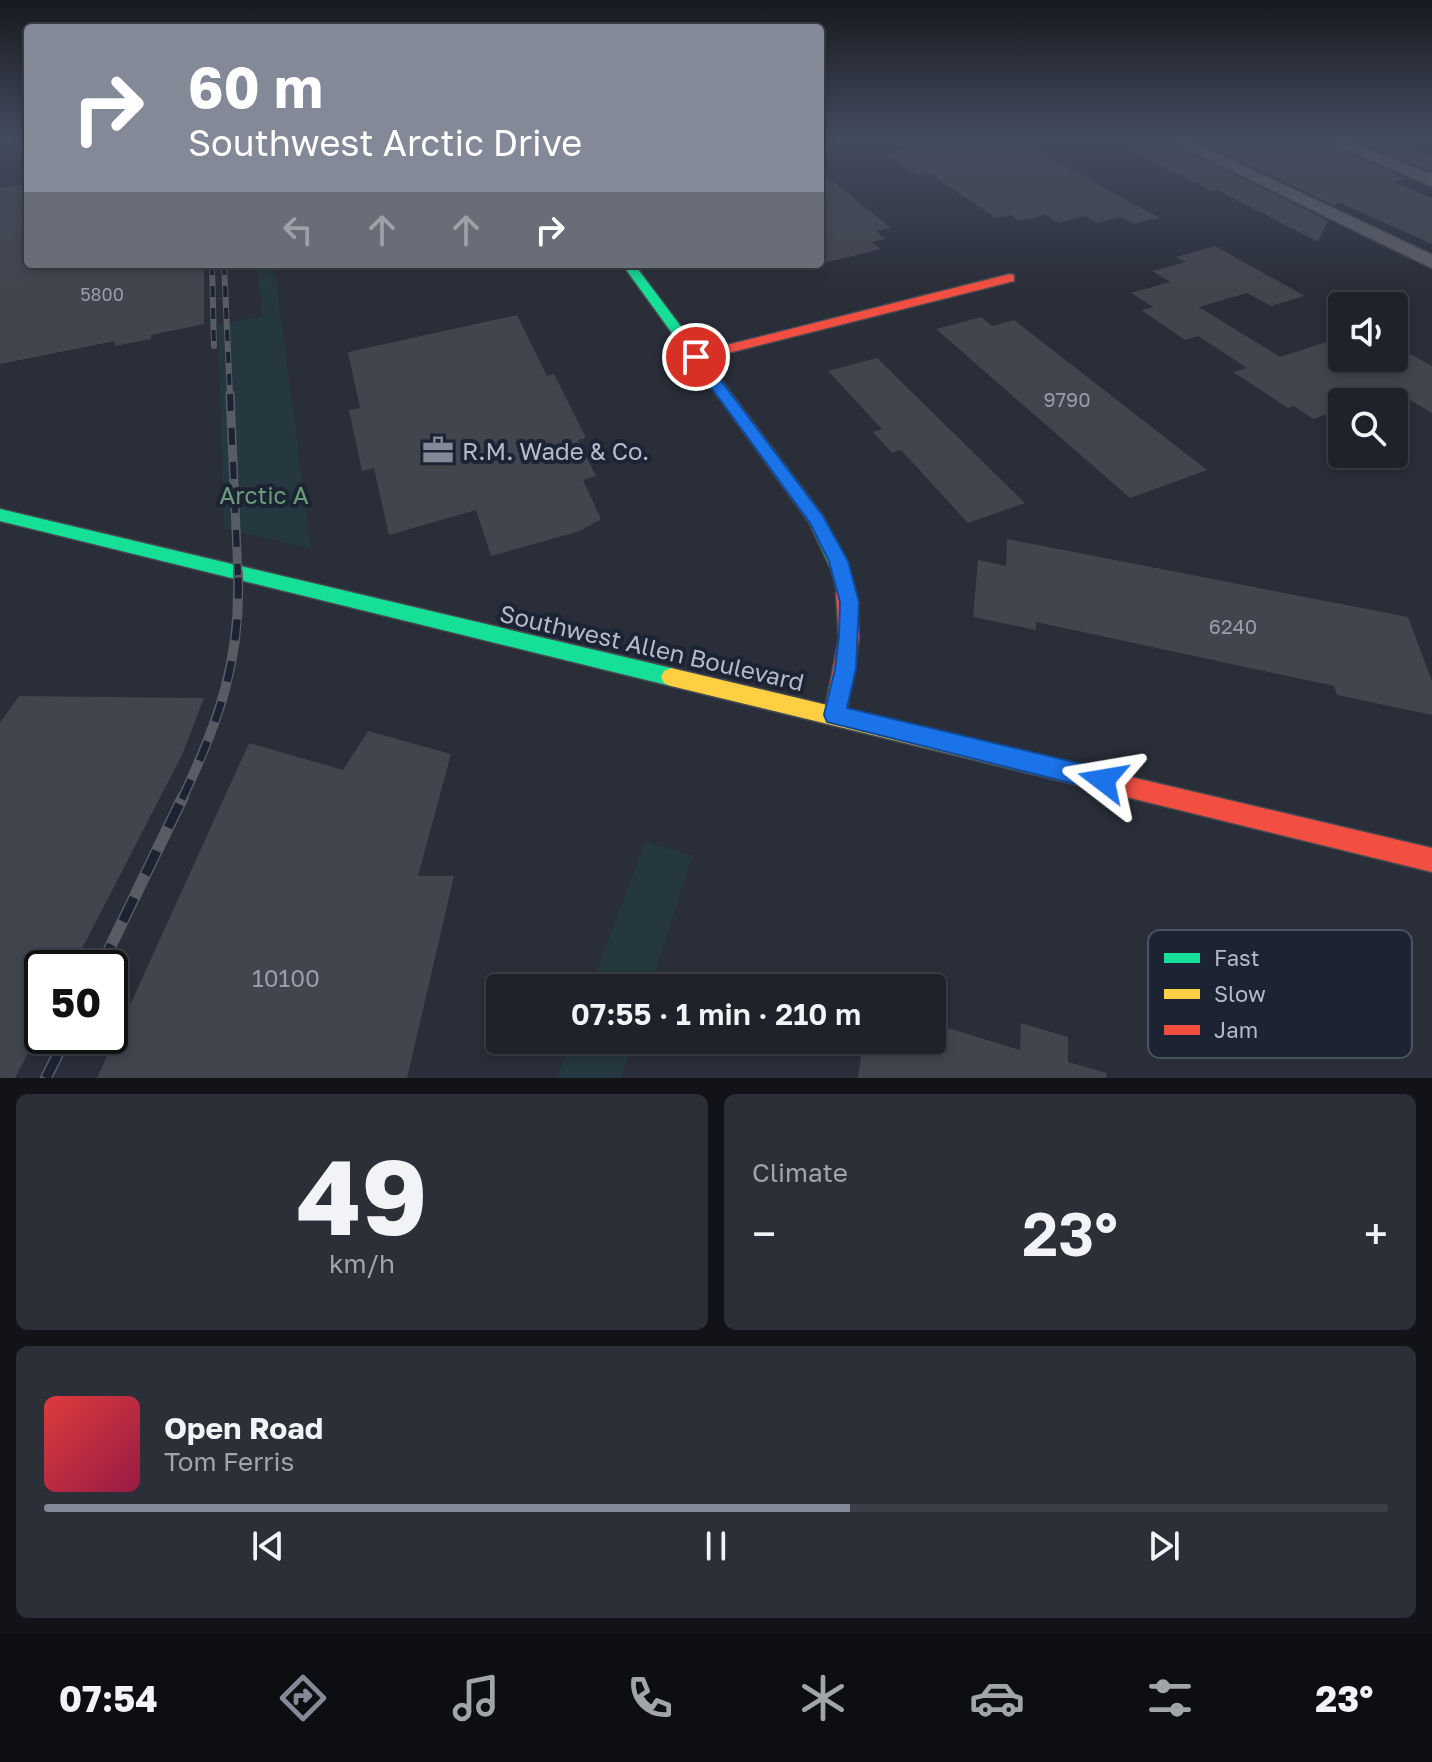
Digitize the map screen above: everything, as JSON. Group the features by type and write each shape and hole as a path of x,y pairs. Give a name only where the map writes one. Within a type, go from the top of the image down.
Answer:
{"main road":[{"path":"631,268 817,520 839,561 849,613 846,669 835,715"},
{"path":"696,357 1010,278"},
{"name":"Southwest Allen Boulevard","path":"0,515 1432,860"}],"street":[{"path":"1275,187 1432,262"}],"green space":[{"name":"Arctic A","path":"257,268 275,268 311,549 224,528 218,325 262,316"},
{"path":"645,842 693,855 655,974 595,974"},
{"path":"566,1054 629,1054 621,1078 557,1078"}],"building":[{"path":"24,187 24,268 204,268 204,324 151,335 151,339 115,346 115,341 0,364 0,188"},
{"path":"824,187 840,187 891,228 876,231 886,239 872,242 881,249 824,263"},
{"path":"950,187 1103,187 1159,218 1133,224 1121,217 1096,223 1084,216 1058,223 1046,215 1020,221 1010,215 996,218"},
{"path":"1204,187 1261,187 1328,221 1318,242 1217,190"},
{"path":"1295,187 1407,187 1432,198 1432,244 1338,202 1335,206"},
{"path":"1215,246 1305,296 1271,306 1247,293 1199,307 1280,357 1328,342 1328,372 1408,372 1408,353 1432,366 1432,413 1408,399 1408,388 1328,388 1328,414 1313,419 1294,406 1288,408 1233,372 1247,368 1198,336 1185,340 1141,310 1153,307 1131,293 1170,282 1152,271 1186,262 1176,257"},
{"path":"517,315 547,376 554,374 586,438 578,440 596,476 583,480 601,519 580,531 491,556 476,510 389,535 374,468 362,471 349,410 360,408 348,352"},
{"path":"981,317 992,326 1014,320 1207,470 1130,498 936,329"},
{"path":"877,358 1025,503 968,523 901,450 892,453 873,432 882,429 828,371"},
{"path":"1007,539 1408,617 1432,681 1432,715 1337,695 1334,686 1036,622 1036,630 973,617 978,560 1006,566"},
{"path":"19,696 204,698 182,755 81,950 24,950 24,1054 28,1054 15,1078 0,1078 0,723"},
{"path":"368,731 451,754 418,876 454,876 407,1078 97,1078 108,1054 128,1054 128,1010 249,743 343,770"},
{"path":"1021,1023 1068,1037 1068,1062 1107,1073 1106,1078 858,1078 861,1054 946,1054 946,1027 1020,1050"}],"railway":[{"path":"212,268 214,346"},
{"path":"224,268 230,396"},
{"path":"230,394 238,575"},
{"path":"182,799 207,743 225,689 236,634 238,575"},
{"path":"109,950 183,797"},
{"path":"46,1078 58,1054"}],"traffic: fast":[{"path":"631,268 817,520 840,569 846,593"},
{"path":"0,515 671,677"}],"traffic: slow":[{"path":"671,677 1033,764"}],"traffic: jam":[{"path":"696,357 1010,278"},
{"path":"835,715 849,638 846,593"},
{"path":"1033,764 1432,860"}],"place":[{"name":"R.M. Wade & Co.","path":"438,450"}],"route":[{"path":"696,357 817,520 839,561 850,602 846,669 835,715 1103,780"}]}
